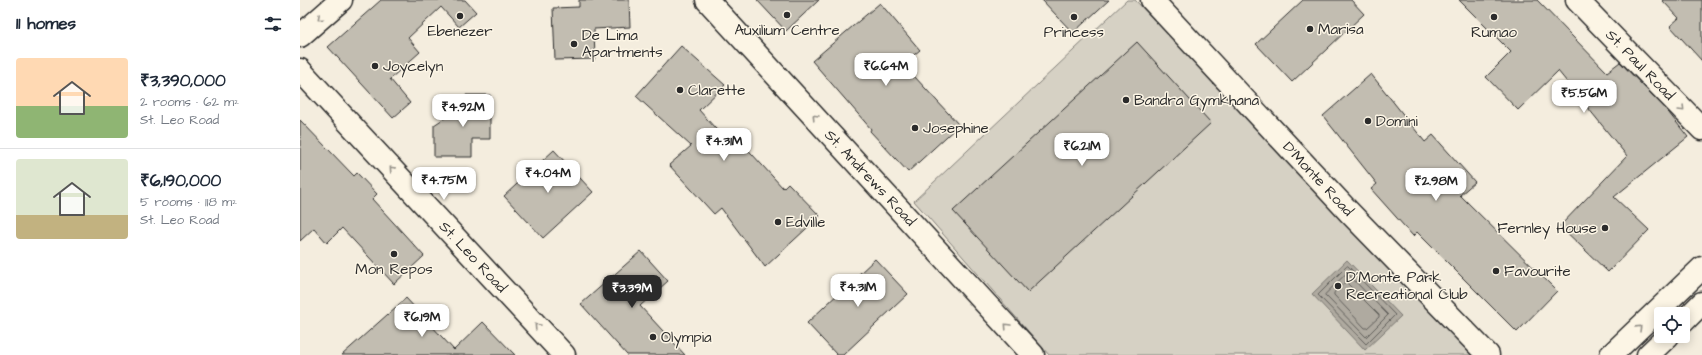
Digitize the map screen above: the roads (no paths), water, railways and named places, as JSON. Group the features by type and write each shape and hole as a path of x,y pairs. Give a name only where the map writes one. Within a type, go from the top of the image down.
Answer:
{"street":[{"path":"300,36 341,0"},
{"name":"St. Andrews Road","path":"707,0 1033,355"},
{"name":"D'Monte Road","path":"1152,0 1349,212 1488,355"},
{"name":"St. Paul Road","path":"1577,0 1702,129"},
{"name":"St. Leo Road","path":"300,70 564,355"},
{"path":"1611,355 1702,268"},
{"path":"1690,315 1702,303"},
{"path":"1648,355 1661,343"}],"water":[{"path":"1347,260 1401,316 1365,350 1312,294"}],"place":[{"name":"Auxilium Centre","path":"787,15"},
{"name":"Ebenezer","path":"460,16"},
{"name":"Princess","path":"1074,17"},
{"name":"Rumao","path":"1494,17"},
{"name":"Marisa","path":"1310,29"},
{"name":"De Lima Apartments","path":"574,44"},
{"name":"Joycelyn","path":"375,66"},
{"name":"Clarette","path":"680,90"},
{"name":"Bandra Gymkhana","path":"1126,100"},
{"name":"Domini","path":"1368,121"},
{"name":"Josephine","path":"915,128"},
{"name":"Edville","path":"778,222"},
{"name":"Fernley House","path":"1605,228"},
{"name":"Mon Repos","path":"394,254"},
{"name":"Favourite","path":"1496,271"},
{"name":"D'Monte Park Recreational Club","path":"1338,286"},
{"name":"Olympia","path":"653,337"}]}
